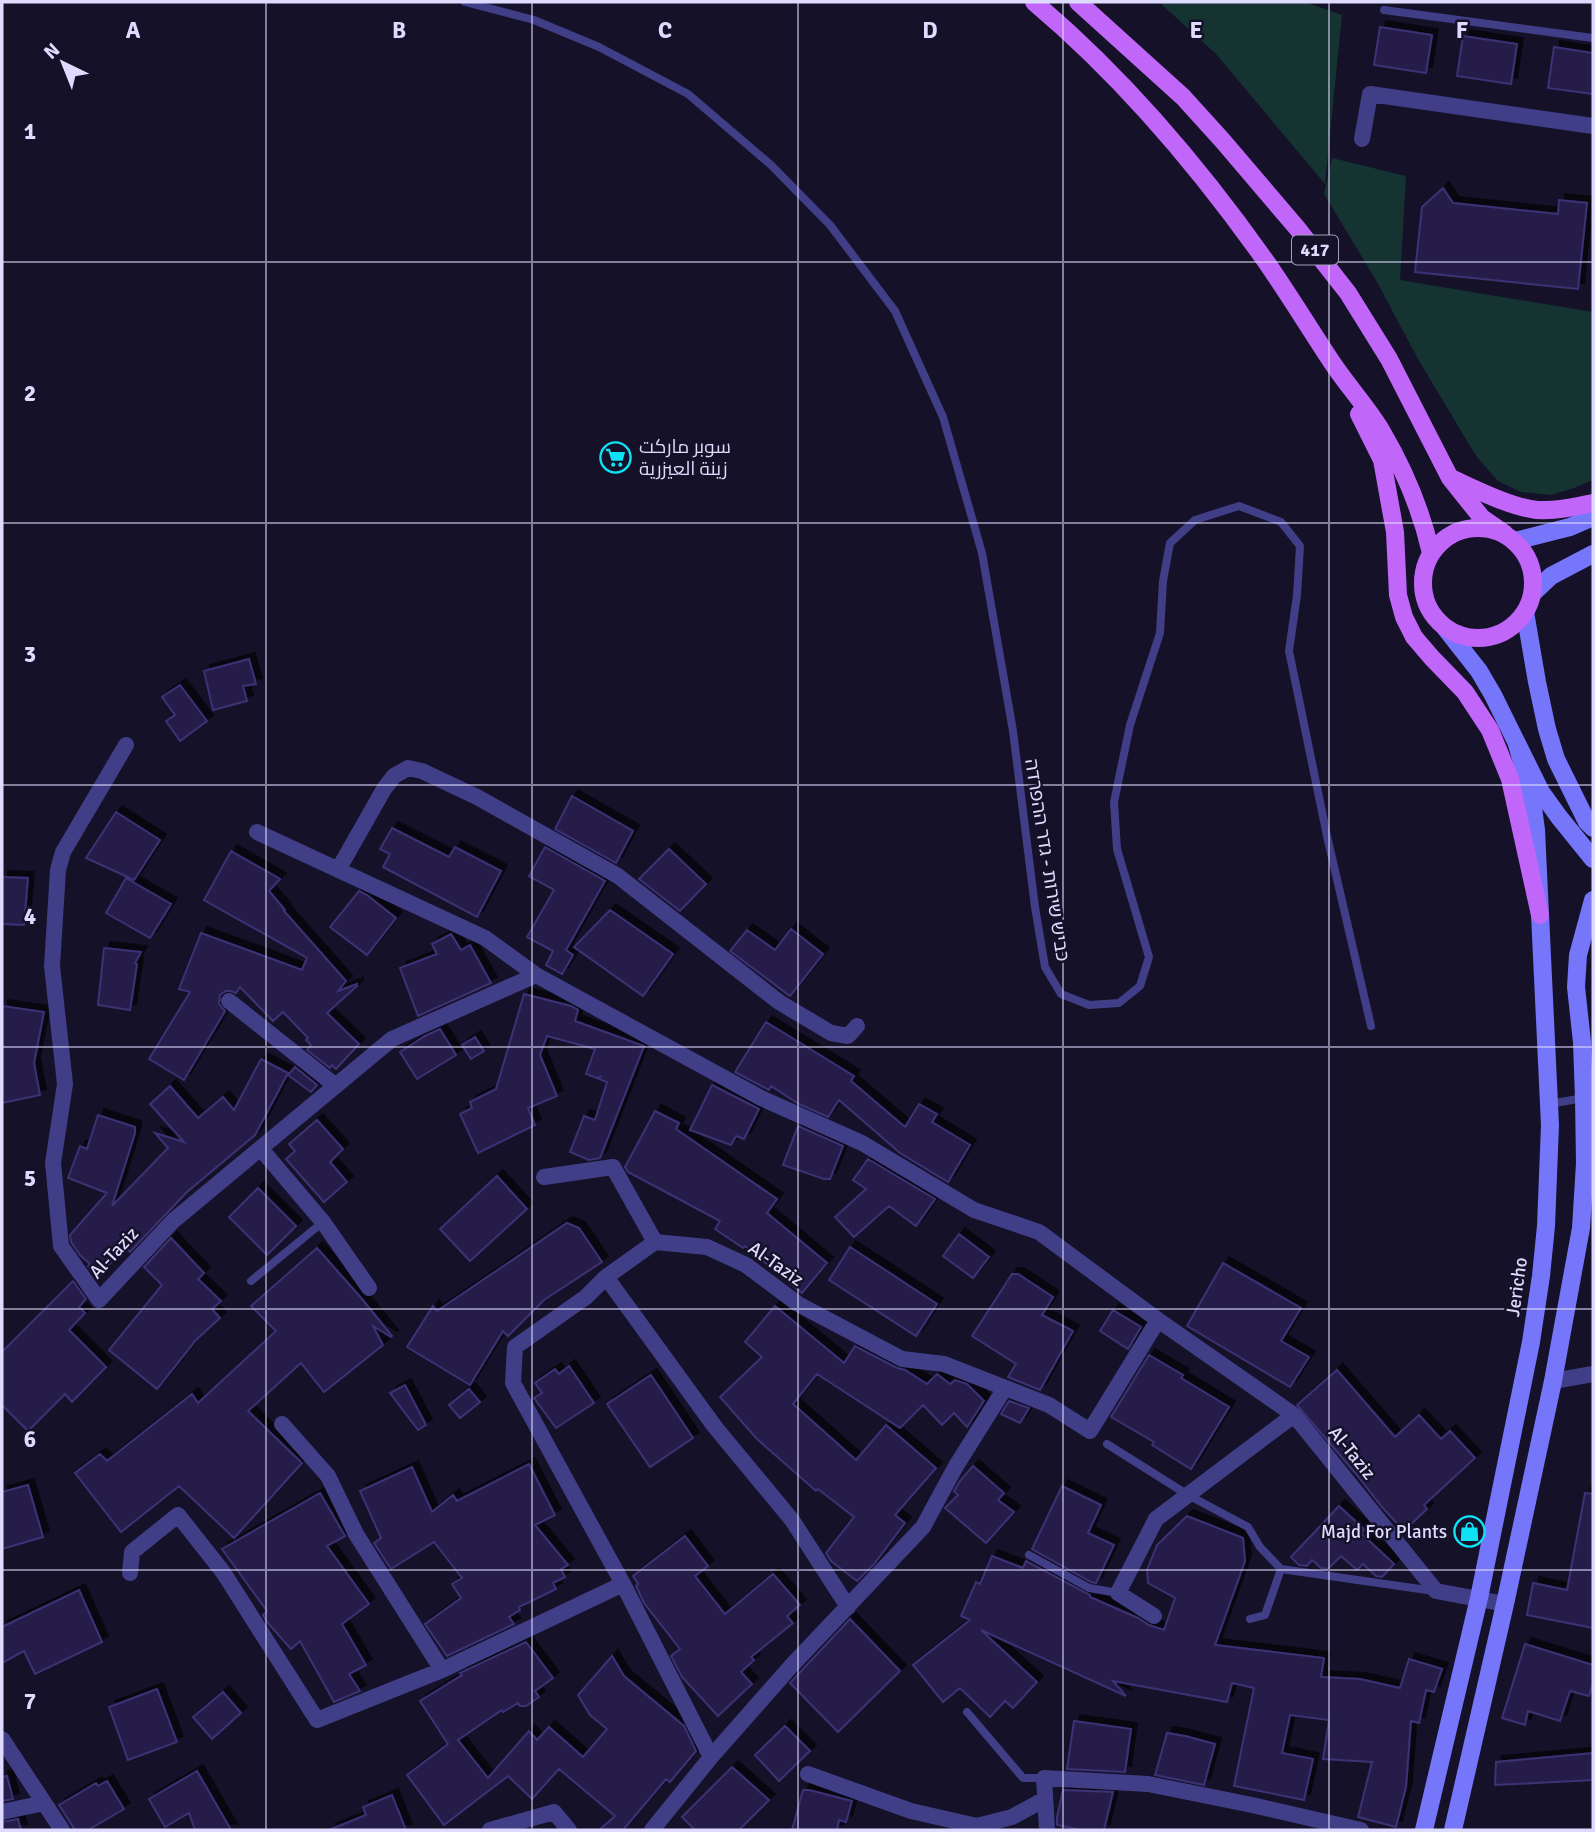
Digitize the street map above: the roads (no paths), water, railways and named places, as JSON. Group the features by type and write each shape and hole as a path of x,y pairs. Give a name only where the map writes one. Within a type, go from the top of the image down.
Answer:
{"main road":[{"name":"417","path":"1034,2 1122,87 1184,156 1266,262 1381,430 1418,503 1431,553 1424,569 1422,586 1430,610 1446,629"},
{"name":"417","path":"1078,2 1191,106 1267,192 1348,293 1389,359 1450,478 1482,518 1510,537 1525,552 1531,565 1533,593"},
{"path":"1332,361 1382,460 1395,532 1397,584 1404,617 1414,637 1465,692 1490,730 1510,779 1539,915"},
{"path":"1450,478 1515,505 1538,510 1571,508 1593,503"},
{"path":"1431,553 1442,540 1456,531 1472,527 1489,528 1510,537 1570,527 1593,517"},
{"path":"1446,629 1463,636 1481,638 1498,634 1514,625 1525,612 1533,593 1551,576 1593,554"},
{"path":"1525,612 1537,682 1556,759 1587,822 1593,828"},
{"path":"1446,629 1479,671 1493,695 1541,792 1593,859"},
{"name":"Jericho","path":"1424,1830 1479,1598 1531,1342 1541,1276 1549,1178 1549,1104 1536,830 1531,793 1516,741"},
{"path":"1453,1830 1553,1381 1581,1228 1589,1096 1576,987 1578,955 1593,900"}],"street":[{"path":"1362,139 1370,94 1593,126"},
{"name":"Al-Taziz","path":"126,746 63,852 58,870 52,966 65,1084 53,1163 61,1246 99,1300 173,1221 392,1040 536,975"},
{"path":"338,870 394,776 408,768 422,771 477,797 618,876 779,1002 831,1033 848,1036 857,1026"},
{"name":"Al-Taziz","path":"257,832 485,938 536,975 761,1098 863,1143 974,1210 1039,1232 1158,1320 1294,1415 1436,1591"},
{"path":"229,1000 336,1086"},
{"path":"261,1149 323,1222 369,1288"},
{"path":"544,1177 613,1167 654,1242 606,1277 586,1297 514,1347 513,1383 662,1657 711,1756"},
{"name":"Al-Taziz","path":"654,1242 707,1247 746,1265 798,1304 902,1359 944,1364 1049,1405 1090,1431 1158,1320"},
{"path":"606,1277 715,1427 792,1520 848,1608"},
{"path":"1553,1381 1593,1374"},
{"path":"652,1830 711,1756 793,1664 923,1527 956,1466 1005,1388"},
{"path":"1154,1616 1118,1593 1156,1519 1294,1415"},
{"path":"282,1424 328,1476 356,1534 442,1670"},
{"path":"130,1573 132,1552 178,1515 223,1572 317,1720 442,1670 623,1584"},
{"path":"1436,1591 1505,1604"},
{"path":"2,1739 62,1830"},
{"path":"808,1774 911,1811 977,1826 1013,1817 1045,1799"},
{"path":"1047,1830 1044,1778 1148,1784 1361,1830"},
{"path":"2,1812 44,1802"},
{"path":"491,1830 554,1812 569,1830"}],"lane":[{"name":"כביש שירות - גדר ההפרדה","path":"465,2 534,20 599,47 688,94 771,165 831,225 895,311 943,417 982,553 1013,731 1045,967 1061,994 1089,1004 1119,1003 1140,986 1149,957 1117,849 1114,802 1130,725 1160,634 1163,581 1170,543 1195,520 1239,506 1281,522 1300,546 1289,651 1327,836 1371,1026"},
{"path":"1384,10 1593,38"},
{"path":"1549,1104 1589,1096"},
{"path":"251,1281 323,1222"},
{"path":"1107,1444 1188,1495 1248,1527 1260,1547 1282,1569 1436,1591"},
{"path":"1029,1555 1089,1588 1118,1593"},
{"path":"1250,1619 1265,1615 1282,1569"},
{"path":"967,1712 1023,1778 1044,1778"}],"place":[{"name":"سوبر ماركت زينة العيزرية","path":"616,458"},
{"name":"Majd For Plants","path":"1470,1532"}]}
